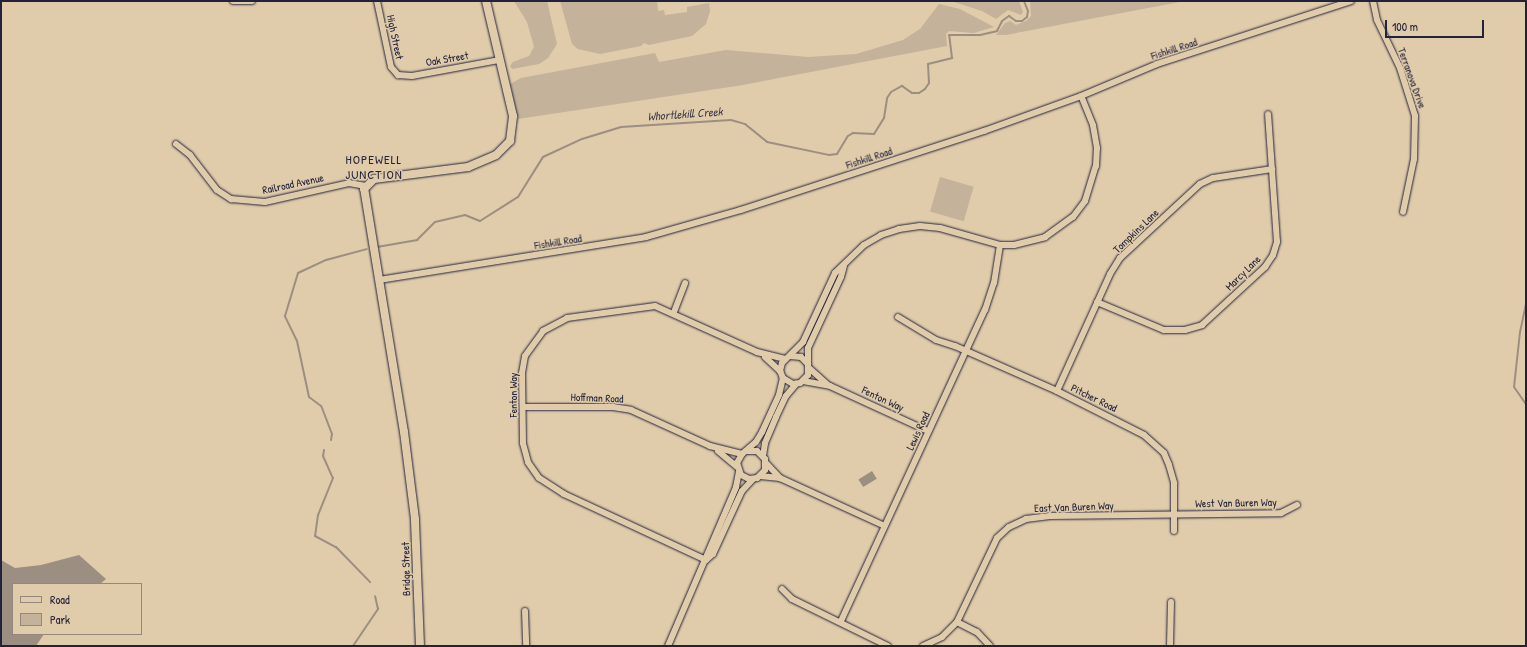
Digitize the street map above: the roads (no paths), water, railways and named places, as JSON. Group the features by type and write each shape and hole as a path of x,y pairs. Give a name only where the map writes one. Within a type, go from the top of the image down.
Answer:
{"main road":[{"path":"366,186 374,179 468,168 485,162 504,149 510,141 514,122 486,1"},
{"name":"Bridge Street","path":"366,186 364,195 412,491 417,550 420,646"}],"street":[{"path":"233,1 252,1"},
{"name":"High Street","path":"377,1 391,67 398,75"},
{"name":"Fishkill Road","path":"378,280 646,237 741,210 977,133 1081,96 1157,64 1218,46 1351,1"},
{"name":"Terranova Drive","path":"1373,1 1378,20 1400,68 1415,116 1414,159 1403,212"},
{"name":"Oak Street","path":"398,75 412,76 499,60"},
{"path":"844,266 841,277 808,348 808,366 803,381 796,384 789,383 783,378 780,371 787,358 803,342 835,274 844,266 854,253 869,242 899,229 913,227 940,228 1000,246 1026,243 1045,237 1073,217 1085,201 1092,184 1097,148 1093,125 1081,96"},
{"name":"Marcy Lane","path":"1097,302 1164,330 1185,330 1202,325 1265,266 1273,255 1277,242 1268,114"},
{"name":"Railroad Avenue","path":"176,144 190,155 217,190 231,199 265,202 349,183 366,186"},
{"name":"Tompkins Lane","path":"1057,391 1097,302 1120,258 1200,184 1213,178 1272,169"},
{"name":"Lewis Road","path":"841,621 928,431 967,351 994,283 1000,246"},
{"path":"674,312 685,283"},
{"name":"Fenton Way","path":"706,560 564,494 539,478 528,462 523,443 524,407 522,373 525,356 533,342 554,324 567,318 646,306 655,306 674,312 757,352 780,371"},
{"name":"Pitcher Road","path":"898,318 936,340 967,351 1057,391 1132,428 1158,446 1169,465 1174,483 1174,531"},
{"name":"Fenton Way","path":"757,352 787,358"},
{"path":"787,358 801,357 808,366"},
{"name":"Fenton Way","path":"808,366 830,386"},
{"path":"668,646 706,560 707,551 736,487 738,469 744,452 762,432 779,395 783,378"},
{"name":"Fenton Way","path":"803,381 830,386 928,431"},
{"path":"763,456 766,442 779,412 796,384"},
{"name":"Hoffman Road","path":"524,407 613,407 631,410 710,446 744,452"},
{"name":"Hoffman Road","path":"710,446 738,469"},
{"path":"744,452 757,451 763,456 766,463 780,478"},
{"path":"760,476 766,463"},
{"path":"738,469 745,477 753,479"},
{"path":"706,560 713,554 742,491 753,479 760,476 780,478 885,526"},
{"name":"West Van Buren Way","path":"1174,514 1281,513 1297,505"},
{"name":"East Van Buren Way","path":"923,646 942,637 957,622 997,538 1017,523 1036,517 1174,514"},
{"path":"782,589 792,599 841,621 888,646"},
{"path":"1170,646 1171,602"},
{"path":"525,611 526,646"},
{"path":"957,622 977,632 990,646"}],"waterway":[{"name":"Whortlekill Creek","path":"377,247 417,240 435,222 465,215 480,221 518,197 543,157 582,139 621,127 731,120 745,124 767,142 829,155 837,154 848,136 853,133 874,134 884,118 887,98 891,92 902,86 912,93 919,93 925,89 929,83 928,64 952,58 949,35 980,35 997,31 1002,21 1009,16 1016,21 1022,21 1027,17 1028,11 1024,1"},
{"name":"Whortlekill Creek","path":"331,440 332,434 321,406 309,397 297,341 285,316 298,273 326,260 367,249"},
{"path":"1526,304 1520,332 1514,387 1526,404"},
{"name":"Whortlekill Creek","path":"324,450 323,456 333,478 318,515 315,536 336,547 370,582"},
{"name":"Whortlekill Creek","path":"353,646 378,609 375,596"}],"district":[{"name":"HOPEWELL JUNCTION","path":"374,168"}]}
